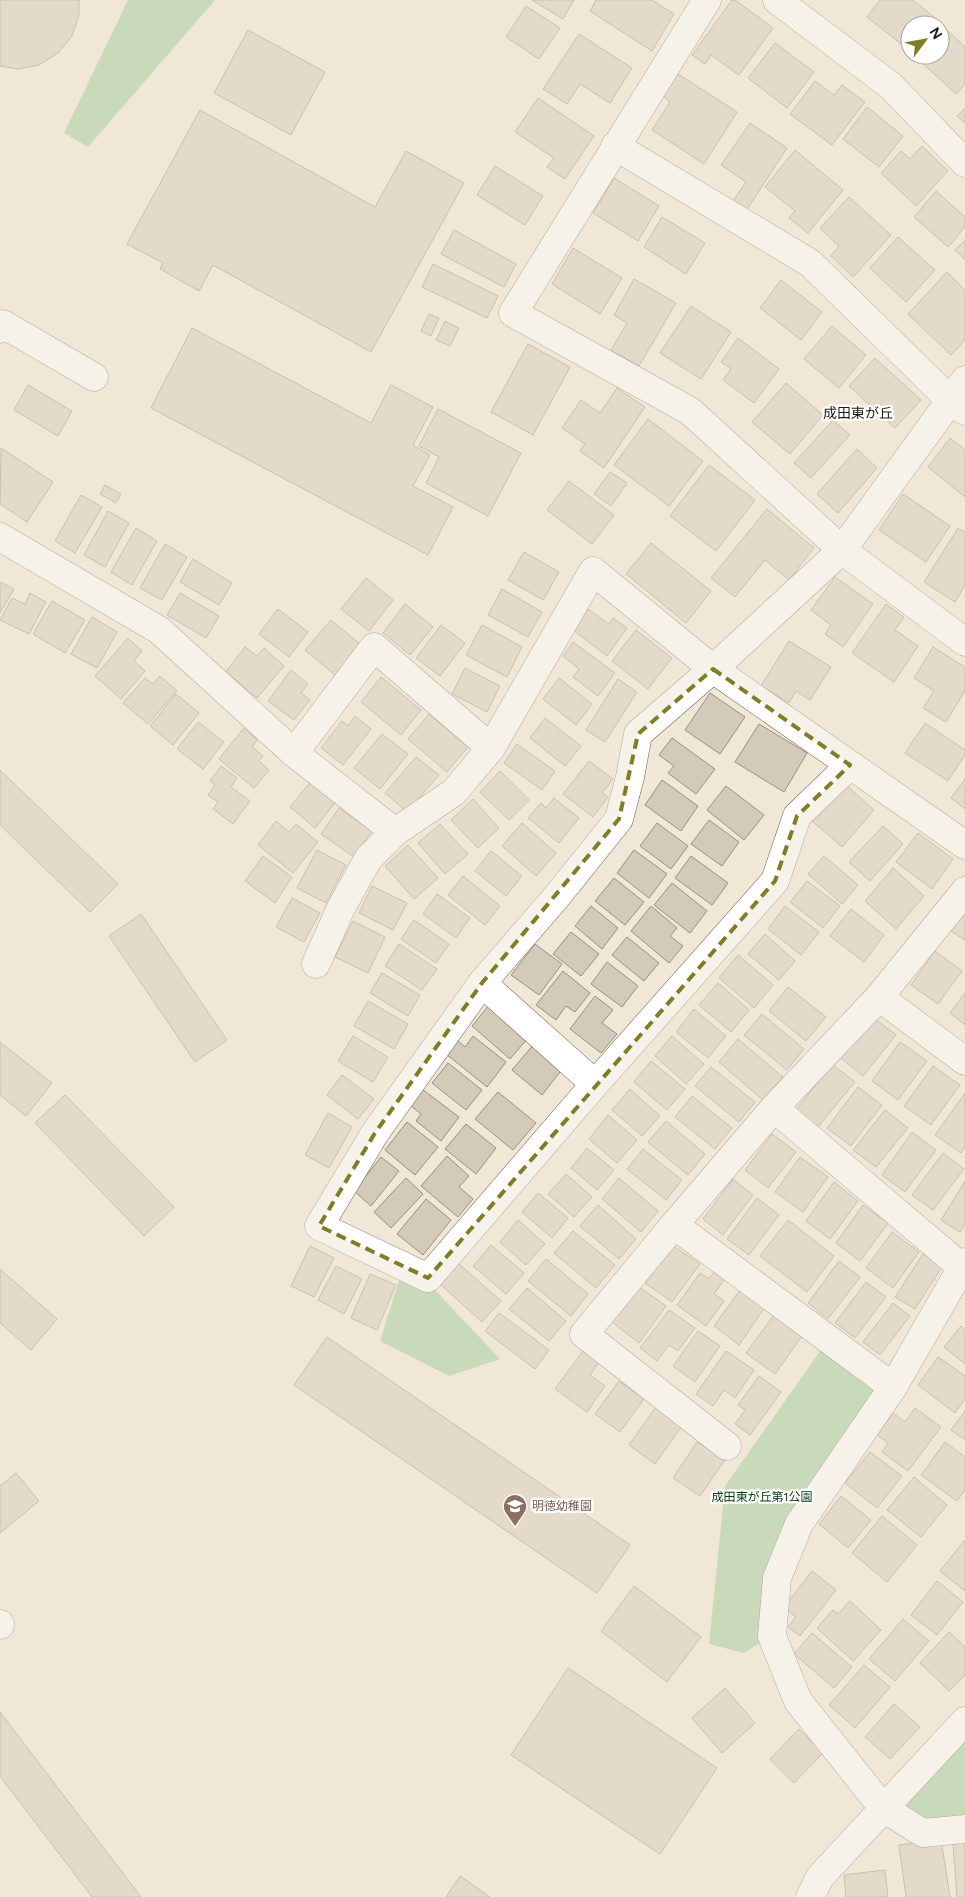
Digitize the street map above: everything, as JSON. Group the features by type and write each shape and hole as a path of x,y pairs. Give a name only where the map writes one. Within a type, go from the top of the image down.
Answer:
{"street":[{"path":"707,0 513,313 690,411 842,550 965,642"},
{"path":"777,0 891,86 965,163"},
{"path":"615,146 810,264 960,397 842,550 713,669 638,734 619,820 558,895 482,983 375,1133 319,1226 428,1278 595,1084 775,881 797,816 850,765"},
{"path":"0,329 3,324 94,377"},
{"path":"0,537 159,630 294,753 394,832"},
{"path":"316,964 340,910 368,859 394,832 454,792 491,748 593,572 713,669 965,845"},
{"path":"294,753 374,647 491,748"},
{"path":"727,1446 584,1334 774,1108 879,997 965,890"},
{"path":"482,983 595,1084"},
{"path":"879,997 965,1061"},
{"path":"774,1108 964,1266 894,1387 799,1524 777,1578 772,1636 798,1701 883,1808 923,1833 965,1829"},
{"path":"674,1225 894,1387"},
{"path":"810,1897 820,1877 965,1721"}],"highlighted area":[{"path":"713,669 850,765 797,816 775,881 428,1278 319,1226 375,1133 482,983 619,819 638,734"}],"green space":[{"path":"128,0 215,0 88,147 64,133"},
{"path":"401,1274 435,1290 500,1359 449,1376 380,1341"},
{"name":"成田東が丘第1公園","path":"823,1347 881,1388 793,1517 765,1640 744,1653 709,1644 725,1486"},
{"path":"965,1721 965,1823 926,1826 883,1808"}],"building":[{"path":"0,0 79,0 79,15 72,36 58,53 39,65 18,69 0,66"},
{"path":"532,0 574,0 563,19"},
{"path":"596,0 652,0 674,14 652,51 590,11"},
{"path":"732,0 735,0 773,28 739,75 711,55 705,64 692,55"},
{"path":"880,0 913,0 932,15 900,15 900,43 867,17"},
{"path":"526,6 560,28 539,59 506,37"},
{"path":"248,30 325,72 291,135 214,93"},
{"path":"950,33 965,47 965,84 956,94 924,65 950,65"},
{"path":"579,34 632,68 610,103 580,84 567,104 543,89"},
{"path":"775,43 814,72 787,108 748,78"},
{"path":"678,74 737,112 704,164 652,130 670,102 663,96"},
{"path":"815,81 834,95 842,85 865,102 832,145 790,114"},
{"path":"538,98 594,136 565,179 547,167 554,158 515,132"},
{"path":"867,107 903,136 879,167 843,139"},
{"path":"965,108 965,123 957,116"},
{"path":"200,110 375,207 406,151 464,183 371,352 213,265 199,291 160,269 163,263 127,244"},
{"path":"750,123 787,148 746,211 733,201 746,182 721,165"},
{"path":"922,146 948,171 916,206 881,173 901,151 910,159"},
{"path":"795,150 843,190 808,233 789,218 795,211 765,187"},
{"path":"495,166 543,196 525,225 477,195"},
{"path":"614,178 659,206 638,241 593,213"},
{"path":"936,191 965,217 965,227 948,247 914,217"},
{"path":"849,197 891,235 853,277 831,256 839,246 820,228"},
{"path":"662,217 705,243 686,274 644,247"},
{"path":"454,230 516,264 504,287 441,254"},
{"path":"898,237 935,270 906,302 870,268"},
{"path":"965,240 965,260 955,250"},
{"path":"573,248 622,278 600,314 552,284"},
{"path":"433,264 498,296 487,318 422,287"},
{"path":"947,272 965,290 965,340 951,355 908,314"},
{"path":"634,279 676,303 639,366 611,350 627,323 614,315"},
{"path":"781,280 822,312 801,340 760,308"},
{"path":"691,306 731,332 701,379 660,353"},
{"path":"429,314 439,318 431,336 421,331"},
{"path":"445,321 459,328 450,346 436,340"},
{"path":"832,326 866,355 839,388 804,359"},
{"path":"192,328 371,423 391,385 433,407 413,445 430,455 413,486 453,507 428,555 151,408"},
{"path":"738,338 779,369 754,403 723,380 731,369 721,362"},
{"path":"528,344 570,367 533,435 491,412"},
{"path":"875,358 921,400 895,428 849,386"},
{"path":"786,383 823,415 790,454 752,422"},
{"path":"28,385 72,411 58,436 14,410"},
{"path":"617,388 645,407 604,468 580,451 585,444 562,428 581,400 600,413"},
{"path":"438,409 521,453 488,516 426,483 439,457 419,446"},
{"path":"648,419 703,461 669,506 614,465"},
{"path":"833,420 850,435 811,478 794,463"},
{"path":"950,438 965,450 965,497 928,467"},
{"path":"1,448 53,482 27,522 0,504"},
{"path":"857,449 877,468 838,513 817,494"},
{"path":"709,465 755,500 716,551 670,516"},
{"path":"610,472 627,483 611,506 594,494"},
{"path":"569,481 614,515 592,544 547,510"},
{"path":"105,485 121,494 116,503 100,494"},
{"path":"903,494 950,526 926,562 879,530"},
{"path":"81,495 102,507 75,553 55,541"},
{"path":"767,509 814,548 789,580 765,560 735,597 711,578"},
{"path":"108,511 129,523 105,567 84,555"},
{"path":"136,528 157,541 132,585 111,572"},
{"path":"958,528 965,532 965,585 955,602 924,582"},
{"path":"651,543 711,591 686,623 626,574"},
{"path":"165,544 187,557 162,600 140,588"},
{"path":"524,552 559,572 543,600 508,580"},
{"path":"193,559 232,583 219,605 180,582"},
{"path":"835,577 873,604 843,647 825,634 831,625 811,610"},
{"path":"366,578 393,600 369,631 341,609"},
{"path":"0,582 14,589 0,613"},
{"path":"502,589 542,612 528,637 488,615"},
{"path":"30,593 46,602 29,634 0,620 12,598 25,604"},
{"path":"180,593 219,616 206,638 167,615"},
{"path":"52,601 85,620 65,653 33,634"},
{"path":"405,604 433,627 410,655 383,633"},
{"path":"886,604 904,617 895,630 918,646 894,682 852,653"},
{"path":"278,609 308,632 289,657 259,634"},
{"path":"588,609 609,624 613,618 627,628 607,656 573,630"},
{"path":"92,617 117,632 97,668 71,654"},
{"path":"331,620 361,645 335,675 305,650"},
{"path":"441,625 465,643 440,676 416,658"},
{"path":"482,625 522,647 507,677 466,655"},
{"path":"636,630 672,658 648,689 612,661"},
{"path":"128,638 142,651 134,661 145,671 121,699 95,676"},
{"path":"789,641 831,667 810,700 796,691 789,703 761,686"},
{"path":"573,642 615,673 598,696 573,677 579,669 563,656"},
{"path":"245,647 257,656 264,648 284,666 257,698 226,672"},
{"path":"933,647 965,667 965,691 946,722 923,708 934,691 914,678"},
{"path":"465,668 500,686 487,712 452,694"},
{"path":"291,670 308,684 301,693 310,700 294,720 268,701"},
{"path":"160,676 177,691 148,724 123,703 145,678 153,684"},
{"path":"381,677 421,710 401,735 361,702"},
{"path":"559,678 592,704 576,725 543,699"},
{"path":"618,679 637,692 605,742 586,730"},
{"path":"710,693 745,717 720,754 685,730"},
{"path":"176,694 199,713 173,745 150,726"},
{"path":"429,714 468,747 447,772 408,739"},
{"path":"355,716 371,729 343,765 321,748 342,721 348,726"},
{"path":"545,718 581,746 565,766 530,738"},
{"path":"198,722 224,742 203,769 177,749"},
{"path":"925,723 965,750 965,755 948,781 905,753"},
{"path":"759,724 807,753 784,792 735,762"},
{"path":"244,728 257,740 252,747 263,756 259,761 269,770 254,788 219,759"},
{"path":"382,734 408,754 380,789 354,768"},
{"path":"672,738 715,769 696,794 668,773 674,766 659,755"},
{"path":"517,744 555,771 542,790 504,763"},
{"path":"416,757 439,775 407,812 385,793"},
{"path":"589,761 613,779 602,793 608,797 593,817 563,794"},
{"path":"221,766 237,778 231,787 250,801 233,824 213,809 218,802 208,795 215,785 210,781"},
{"path":"0,770 118,884 90,912 0,825"},
{"path":"500,771 529,800 509,820 480,792"},
{"path":"965,779 965,809 951,798"},
{"path":"312,780 337,800 315,828 290,807"},
{"path":"662,780 698,806 681,831 645,805"},
{"path":"843,782 874,810 842,847 811,820"},
{"path":"726,786 764,815 744,840 707,810"},
{"path":"554,798 579,818 559,843 528,818 541,803 546,808"},
{"path":"473,799 499,828 478,848 451,820"},
{"path":"339,808 372,831 354,857 321,834"},
{"path":"709,820 739,842 722,866 691,844"},
{"path":"276,821 289,832 296,824 318,842 293,873 258,845"},
{"path":"522,823 556,853 536,876 502,846"},
{"path":"657,823 688,846 671,869 640,846"},
{"path":"440,824 468,854 445,874 418,843"},
{"path":"883,826 903,844 870,881 849,862"},
{"path":"918,833 953,859 932,889 896,862"},
{"path":"408,845 438,878 414,899 385,866"},
{"path":"317,850 346,865 326,903 297,888"},
{"path":"634,850 667,874 649,898 617,873"},
{"path":"491,851 522,876 506,896 475,871"},
{"path":"263,856 292,877 275,903 245,881"},
{"path":"691,856 728,883 712,905 675,878"},
{"path":"824,856 858,885 842,904 808,874"},
{"path":"893,868 924,896 896,929 865,901"},
{"path":"463,876 500,906 485,925 448,895"},
{"path":"614,878 644,902 625,925 595,901"},
{"path":"807,881 840,906 823,928 790,902"},
{"path":"672,883 707,911 690,933 654,905"},
{"path":"372,886 407,903 393,930 359,913"},
{"path":"437,894 470,918 456,938 423,914"},
{"path":"292,898 320,913 304,942 276,927"},
{"path":"591,906 618,928 602,949 575,926"},
{"path":"651,906 677,928 670,936 683,946 669,963 631,931"},
{"path":"785,906 819,932 801,955 768,929"},
{"path":"851,909 884,935 864,962 830,936"},
{"path":"965,911 965,940 951,931"},
{"path":"141,914 227,1040 195,1062 109,936"},
{"path":"414,920 449,944 436,963 401,939"},
{"path":"353,921 385,937 368,973 335,957"},
{"path":"571,932 599,954 581,976 553,954"},
{"path":"765,934 795,961 779,980 748,954"},
{"path":"627,937 659,963 644,981 612,955"},
{"path":"399,944 437,969 422,990 385,966"},
{"path":"535,944 562,964 539,995 511,975"},
{"path":"935,951 962,971 938,1004 911,985"},
{"path":"738,955 773,985 754,1008 719,978"},
{"path":"607,962 638,986 622,1007 591,984"},
{"path":"563,971 590,993 575,1012 566,1006 556,1020 536,1005"},
{"path":"382,973 420,995 408,1016 370,993"},
{"path":"718,983 749,1010 731,1032 699,1005"},
{"path":"788,987 826,1017 806,1041 769,1011"},
{"path":"965,993 965,1025 950,1013"},
{"path":"595,996 613,1010 602,1023 617,1034 601,1053 570,1029"},
{"path":"368,1001 408,1024 394,1049 354,1026"},
{"path":"489,1005 528,1038 510,1059 472,1026"},
{"path":"694,1009 726,1036 708,1058 676,1032"},
{"path":"762,1014 804,1049 787,1070 744,1035"},
{"path":"869,1014 896,1035 863,1076 837,1055"},
{"path":"353,1036 388,1057 373,1082 338,1061"},
{"path":"473,1036 506,1062 487,1087 446,1054 457,1040 465,1047"},
{"path":"672,1036 704,1064 686,1084 655,1056"},
{"path":"738,1039 783,1077 763,1100 719,1062"},
{"path":"0,1042 52,1083 26,1116 0,1095"},
{"path":"900,1042 927,1061 898,1100 872,1081"},
{"path":"534,1044 563,1068 542,1095 512,1070"},
{"path":"651,1061 685,1089 667,1110 634,1082"},
{"path":"448,1063 482,1090 466,1110 432,1083"},
{"path":"832,1064 855,1082 817,1128 795,1111"},
{"path":"933,1066 960,1085 931,1125 904,1106"},
{"path":"711,1067 755,1102 739,1122 695,1086"},
{"path":"342,1075 374,1099 358,1119 327,1095"},
{"path":"858,1087 882,1105 851,1146 827,1128"},
{"path":"422,1089 459,1117 441,1141 416,1121 421,1114 410,1105"},
{"path":"630,1089 660,1116 642,1136 612,1110"},
{"path":"498,1092 536,1123 513,1150 475,1119"},
{"path":"965,1093 965,1147 961,1153 935,1135"},
{"path":"65,1095 174,1207 144,1236 35,1123"},
{"path":"692,1096 732,1128 715,1149 675,1117"},
{"path":"885,1110 908,1128 876,1167 853,1150"},
{"path":"328,1113 352,1127 329,1168 305,1155"},
{"path":"608,1115 637,1140 617,1163 589,1139"},
{"path":"666,1121 705,1154 688,1175 648,1142"},
{"path":"407,1122 438,1147 415,1175 385,1150"},
{"path":"466,1124 496,1148 476,1174 445,1149"},
{"path":"912,1132 936,1150 905,1192 882,1175"},
{"path":"772,1134 796,1152 768,1188 745,1170"},
{"path":"587,1148 614,1170 597,1190 571,1168"},
{"path":"643,1149 682,1180 666,1200 627,1169"},
{"path":"943,1153 964,1169 933,1210 912,1195"},
{"path":"447,1156 469,1176 459,1187 473,1199 458,1217 421,1186"},
{"path":"381,1157 399,1171 371,1206 354,1191"},
{"path":"800,1157 828,1177 803,1212 775,1192"},
{"path":"566,1174 592,1197 574,1217 548,1194"},
{"path":"406,1178 423,1194 391,1228 374,1212"},
{"path":"619,1178 658,1211 641,1232 602,1199"},
{"path":"733,1179 753,1195 723,1235 703,1219"},
{"path":"965,1181 965,1224 960,1232 941,1220"},
{"path":"834,1182 858,1201 830,1239 806,1221"},
{"path":"538,1193 568,1218 552,1238 522,1212"},
{"path":"757,1198 779,1215 749,1255 727,1239"},
{"path":"426,1199 451,1220 423,1255 397,1234"},
{"path":"598,1205 636,1239 619,1259 580,1226"},
{"path":"863,1205 888,1223 860,1261 836,1243"},
{"path":"518,1220 545,1244 526,1265 500,1242"},
{"path":"788,1220 834,1256 807,1292 760,1256"},
{"path":"573,1231 615,1265 596,1288 554,1253"},
{"path":"892,1232 919,1252 893,1288 866,1268"},
{"path":"491,1245 524,1273 506,1294 473,1266"},
{"path":"672,1245 700,1264 672,1302 645,1283"},
{"path":"310,1246 334,1258 314,1297 291,1286"},
{"path":"923,1254 942,1267 915,1309 895,1297"},
{"path":"546,1259 588,1294 571,1316 528,1281"},
{"path":"839,1261 860,1277 828,1319 808,1303"},
{"path":"458,1263 501,1301 482,1322 440,1284"},
{"path":"336,1266 362,1279 344,1314 318,1300"},
{"path":"0,1269 57,1319 31,1350 0,1323"},
{"path":"715,1271 725,1279 714,1294 724,1301 706,1326 677,1305 700,1273 709,1279"},
{"path":"370,1274 396,1285 377,1330 351,1318"},
{"path":"866,1282 886,1297 855,1338 835,1323"},
{"path":"638,1286 666,1306 639,1343 612,1322"},
{"path":"527,1288 566,1321 549,1341 509,1309"},
{"path":"741,1289 765,1307 739,1345 714,1326"},
{"path":"893,1303 910,1316 880,1355 863,1342"},
{"path":"669,1310 695,1328 678,1351 669,1345 657,1361 640,1348"},
{"path":"499,1313 549,1350 535,1369 485,1331"},
{"path":"774,1315 802,1336 775,1374 746,1353"},
{"path":"961,1326 965,1330 965,1364 944,1347"},
{"path":"698,1331 720,1346 695,1382 673,1366"},
{"path":"327,1337 630,1545 597,1593 294,1385"},
{"path":"583,1351 599,1362 590,1375 605,1386 587,1412 555,1389"},
{"path":"726,1351 754,1370 735,1398 724,1390 713,1406 696,1394"},
{"path":"938,1357 965,1376 965,1399 955,1413 918,1385"},
{"path":"759,1376 781,1392 750,1435 735,1424 745,1410 738,1405"},
{"path":"619,1381 644,1399 620,1432 595,1414"},
{"path":"656,1407 682,1426 655,1464 629,1445"},
{"path":"915,1408 941,1427 908,1471 882,1452 888,1443 877,1435 893,1413 905,1422"},
{"path":"965,1411 965,1440 951,1430"},
{"path":"697,1442 725,1460 700,1496 673,1478"},
{"path":"945,1442 965,1457 965,1490 957,1501 921,1475"},
{"path":"870,1452 902,1476 877,1508 845,1483"},
{"path":"16,1473 39,1501 0,1533 0,1486"},
{"path":"914,1477 947,1505 921,1537 887,1510"},
{"path":"841,1496 871,1520 848,1548 819,1524"},
{"path":"882,1516 917,1545 887,1582 852,1553"},
{"path":"965,1540 965,1591 940,1571"},
{"path":"812,1571 836,1590 800,1636 788,1627 796,1617 784,1607"},
{"path":"937,1581 963,1602 937,1635 911,1615"},
{"path":"634,1586 701,1637 667,1682 601,1631"},
{"path":"850,1601 881,1630 853,1661 817,1628 833,1610 838,1614"},
{"path":"903,1619 929,1641 895,1681 869,1659"},
{"path":"949,1632 965,1647 965,1675 949,1691 920,1663"},
{"path":"812,1633 852,1667 834,1688 794,1654"},
{"path":"864,1665 890,1687 855,1728 829,1705"},
{"path":"568,1668 717,1768 660,1854 511,1755"},
{"path":"725,1688 755,1723 722,1753 692,1718"},
{"path":"894,1704 920,1727 890,1759 865,1737"},
{"path":"0,1712 141,1897 92,1897 0,1776"},
{"path":"799,1729 823,1753 794,1783 770,1759"},
{"path":"941,1839 950,1897 906,1897 899,1845"},
{"path":"965,1843 965,1897 957,1897 953,1844"},
{"path":"885,1870 888,1897 846,1897 844,1875"},
{"path":"460,1876 490,1897 446,1897"}],"place":[{"name":"明徳幼稚園","path":"515,1527"}],"district":[{"name":"成田東が丘","path":"858,413"}]}
